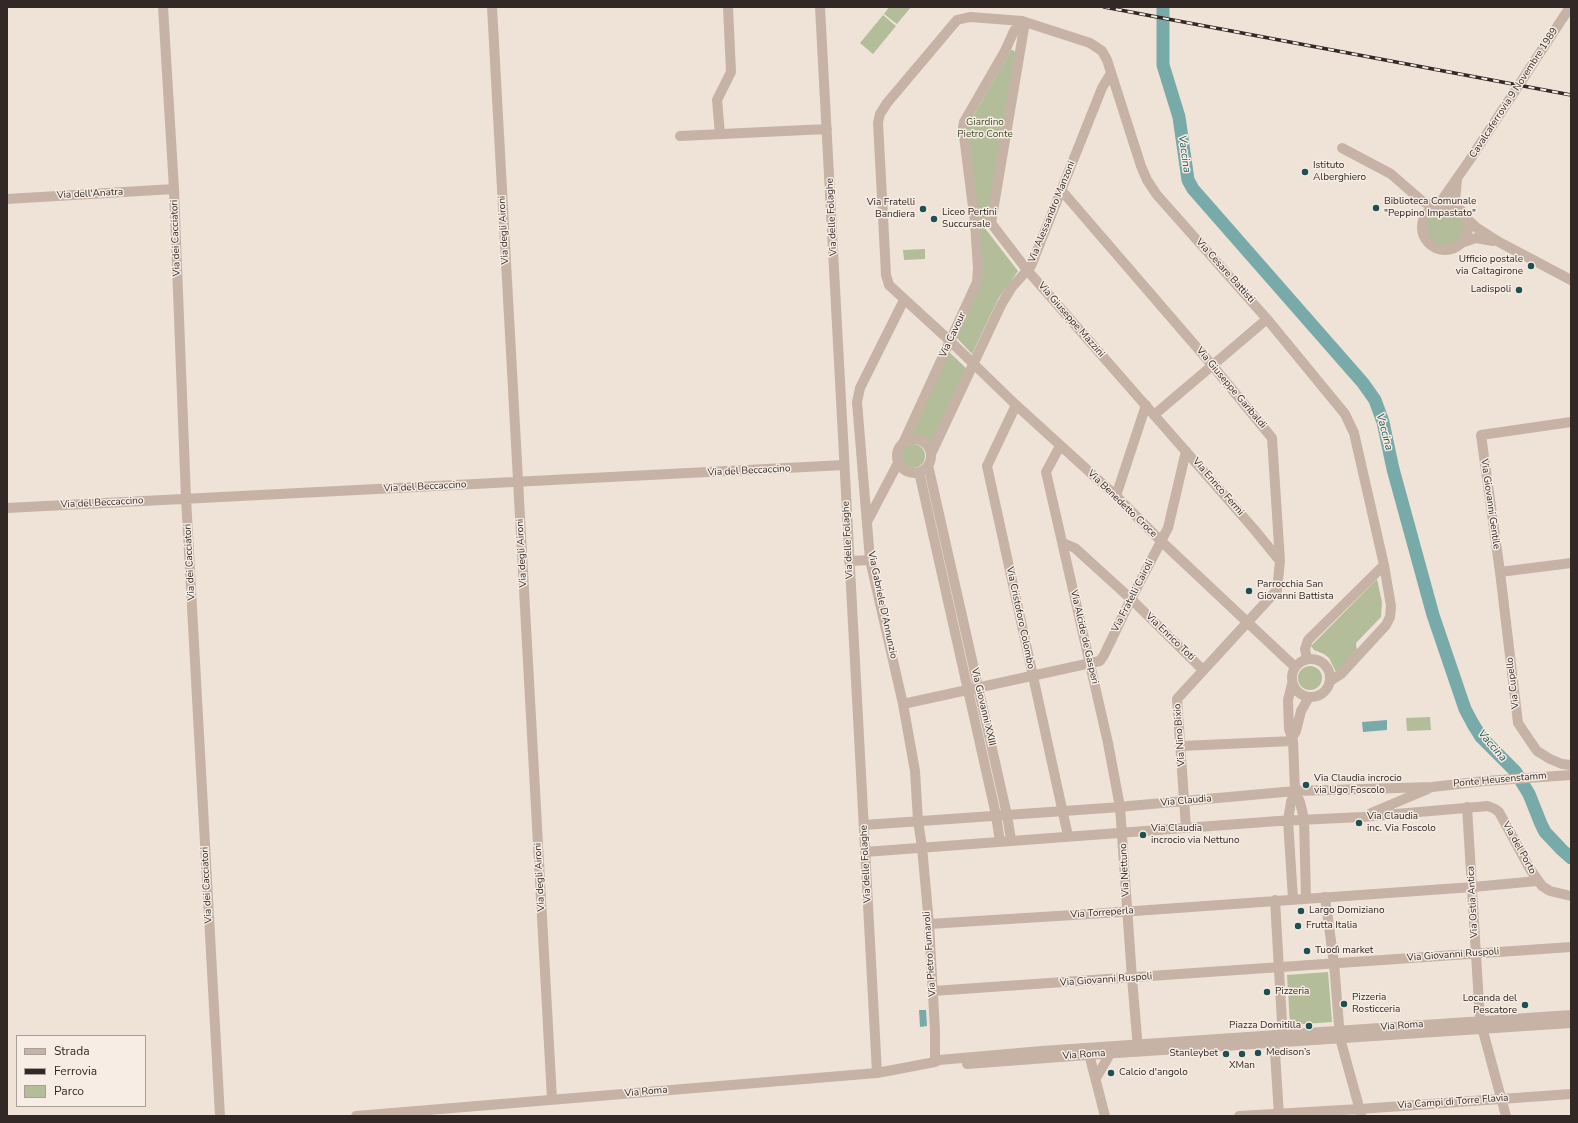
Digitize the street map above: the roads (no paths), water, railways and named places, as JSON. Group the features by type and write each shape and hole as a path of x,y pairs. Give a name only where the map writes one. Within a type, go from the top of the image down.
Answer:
{"street":[{"name":"Via dei Cacciatori","path":"163,7 174,190 186,498 220,1116"},
{"name":"Via degli Aironi","path":"492,7 552,1099"},
{"path":"720,134 717,100 731,72 728,7"},
{"name":"Via delle Folaghe","path":"820,7 877,1073"},
{"name":"Cavalcaferrovia 9 Novembre 1989","path":"1437,205 1457,179 1570,7"},
{"path":"950,341 890,287 887,282 878,123 880,114 887,103 957,20 970,18 1022,21 1024,28 991,223 975,223"},
{"name":"Via Cesare Battisti","path":"1022,21 1097,46 1104,53 1141,166 1150,184 1165,205 1267,319 1342,408 1348,420 1354,433 1384,566 1391,606 1390,617 1386,625 1341,674 1330,681"},
{"name":"Via Cavour","path":"904,442 977,282 978,269 975,223 964,124 1005,52 1014,31 1022,21"},
{"name":"Via Alessandro Manzoni","path":"931,454 1005,299 1012,287 1031,266 1102,88 1111,72"},
{"path":"680,136 827,129"},
{"path":"1342,148 1391,174 1422,201 1430,205 1449,204 1457,207 1477,228 1499,242 1571,280"},
{"name":"Cavalcaferrovia 9 Novembre 1989","path":"1457,179 1455,201 1457,207"},
{"name":"Via dell'Anatra","path":"7,199 174,190"},
{"name":"Via Giuseppe Garibaldi","path":"1062,191 1212,365 1272,438 1280,560 1277,590 1248,622"},
{"path":"1410,192 1423,218"},
{"path":"1437,205 1430,209 1423,218 1422,224 1424,237 1432,246 1444,250 1456,247 1466,236 1468,228 1467,219"},
{"name":"Via Giuseppe Mazzini","path":"991,223 1027,270 1154,414"},
{"path":"1461,243 1476,238 1499,242"},
{"name":"Via Gabriele D'Annunzio","path":"904,300 857,396 870,560 904,704 915,771 918,821 922,847"},
{"path":"1154,414 1267,319"},
{"name":"Via Benedetto Croce","path":"950,341 973,365 1116,496 1295,667"},
{"name":"Via Cristoforo Colombo","path":"1016,405 987,466 1068,836"},
{"path":"1116,496 1146,405"},
{"name":"Via Enrico Fermi","path":"1154,414 1254,528 1280,560"},
{"name":"Via Giovanni Gentile","path":"1500,572 1481,435 1571,422"},
{"path":"915,439 921,440 926,444 931,454 928,465 918,472 909,472 900,467 896,454 900,445 904,442 915,439"},
{"name":"Via Alcide de Gasperi","path":"1060,446 1046,472 1108,743 1123,832"},
{"name":"Via Fratelli Cairoli","path":"1090,663 1100,661 1104,655 1168,528 1186,451"},
{"path":"867,522 898,463"},
{"name":"Via Giovanni XXIII","path":"928,465 1007,815 1011,840"},
{"name":"Via del Beccaccino","path":"7,508 844,466"},
{"name":"Via Giovanni XXIII","path":"918,472 996,816 1000,842"},
{"name":"Via Enrico Toti","path":"1063,543 1075,548 1131,599 1203,670"},
{"path":"849,561 870,560"},
{"path":"1500,572 1571,563"},
{"path":"1307,659 1305,649 1308,640 1384,566"},
{"name":"Via Cupello","path":"1500,572 1518,723 1537,751 1562,764 1567,773"},
{"path":"942,577 953,575"},
{"name":"Via Nino Bixio","path":"1186,828 1177,699 1248,622"},
{"path":"1292,684 1298,693 1309,697 1320,695 1325,691 1330,681 1328,669 1319,661 1307,659 1299,664 1295,667 1293,672 1292,684 1288,698 1289,729 1292,739 1295,791 1300,802 1304,819 1306,898"},
{"path":"904,704 1090,663"},
{"path":"1292,739 1296,731 1301,711 1309,697"},
{"path":"1181,746 1292,739"},
{"name":"Ponte Heusenstamm","path":"1432,787 1567,773"},
{"path":"1362,817 1432,787"},
{"name":"Via Claudia","path":"864,825 1120,807 1295,791 1432,787"},
{"path":"1293,899 1288,820 1291,802 1295,791"},
{"name":"Via del Porto","path":"1467,807 1488,806 1499,812 1537,881 1550,891 1571,896"},
{"path":"866,852 1288,820 1362,817 1467,807"},
{"name":"Via Ostia Antica","path":"1467,807 1481,1024 1506,1116"},
{"name":"Via Nettuno","path":"1123,832 1127,912 1138,1048"},
{"name":"Via Pietro Fumaroli","path":"922,847 929,924 935,1062"},
{"path":"1279,1115 1279,968 1276,900 1473,887 1537,881"},
{"path":"1325,897 1334,963 1340,1034 1361,1113"},
{"name":"Via Torreperla","path":"929,924 1127,912 1276,900"},
{"name":"Via Giovanni Ruspoli","path":"933,991 1571,947"},
{"name":"Via Roma","path":"356,1116 877,1073 935,1062 939,1066 1087,1051 1481,1024 1571,1015"},
{"name":"Via Roma","path":"1481,1024 1571,1023"},
{"name":"Via Roma","path":"1087,1051 1110,1054 1138,1048"},
{"path":"1087,1051 1096,1078 1105,1116"},
{"path":"1096,1078 1110,1054"},
{"name":"Via Campi di Torre Flavia","path":"1240,1116 1361,1113 1501,1098 1571,1094"}],"water":[{"path":"1387,720 1387,730 1363,732 1362,722"},
{"path":"919,1010 926,1010 927,1026 920,1027"}],"waterway":[{"name":"Vaccina","path":"1163,7 1163,65 1179,117 1188,180 1193,189 1363,383 1375,400 1383,422 1393,469 1433,615 1465,709 1481,737 1515,771 1529,794 1545,832 1571,858"}],"railway":[{"path":"1104,7 1571,95"}],"place":[{"name":"Istituto Alberghiero","path":"1305,172"},
{"name":"Biblioteca Comunale \"Peppino Impastato\"","path":"1376,208"},
{"name":"Via Fratelli Bandiera","path":"923,209"},
{"name":"Liceo Pertini Succursale","path":"934,219"},
{"name":"Ufficio postale via Caltagirone","path":"1531,266"},
{"name":"Ladispoli","path":"1519,290"},
{"name":"Parrocchia San Giovanni Battista","path":"1249,591"},
{"name":"Via Claudia incrocio via Ugo Foscolo","path":"1306,785"},
{"name":"Via Claudia inc. Via Foscolo","path":"1359,823"},
{"name":"Via Claudia incrocio via Nettuno","path":"1143,835"},
{"name":"Largo Domiziano","path":"1301,911"},
{"name":"Frutta Italia","path":"1298,926"},
{"name":"Tuodì market","path":"1307,951"},
{"name":"Pizzeria","path":"1267,992"},
{"name":"Pizzeria Rosticceria","path":"1344,1004"},
{"name":"Locanda del Pescatore","path":"1525,1005"},
{"name":"Piazza Domitilla","path":"1309,1026"},
{"name":"Medison’s","path":"1258,1053"},
{"name":"Stanleybet","path":"1226,1054"},
{"name":"XMan","path":"1242,1054"},
{"name":"Calcio d'angolo","path":"1111,1073"}],"park label":[{"name":"Giardino Pietro Conte","path":"985,128"}]}
